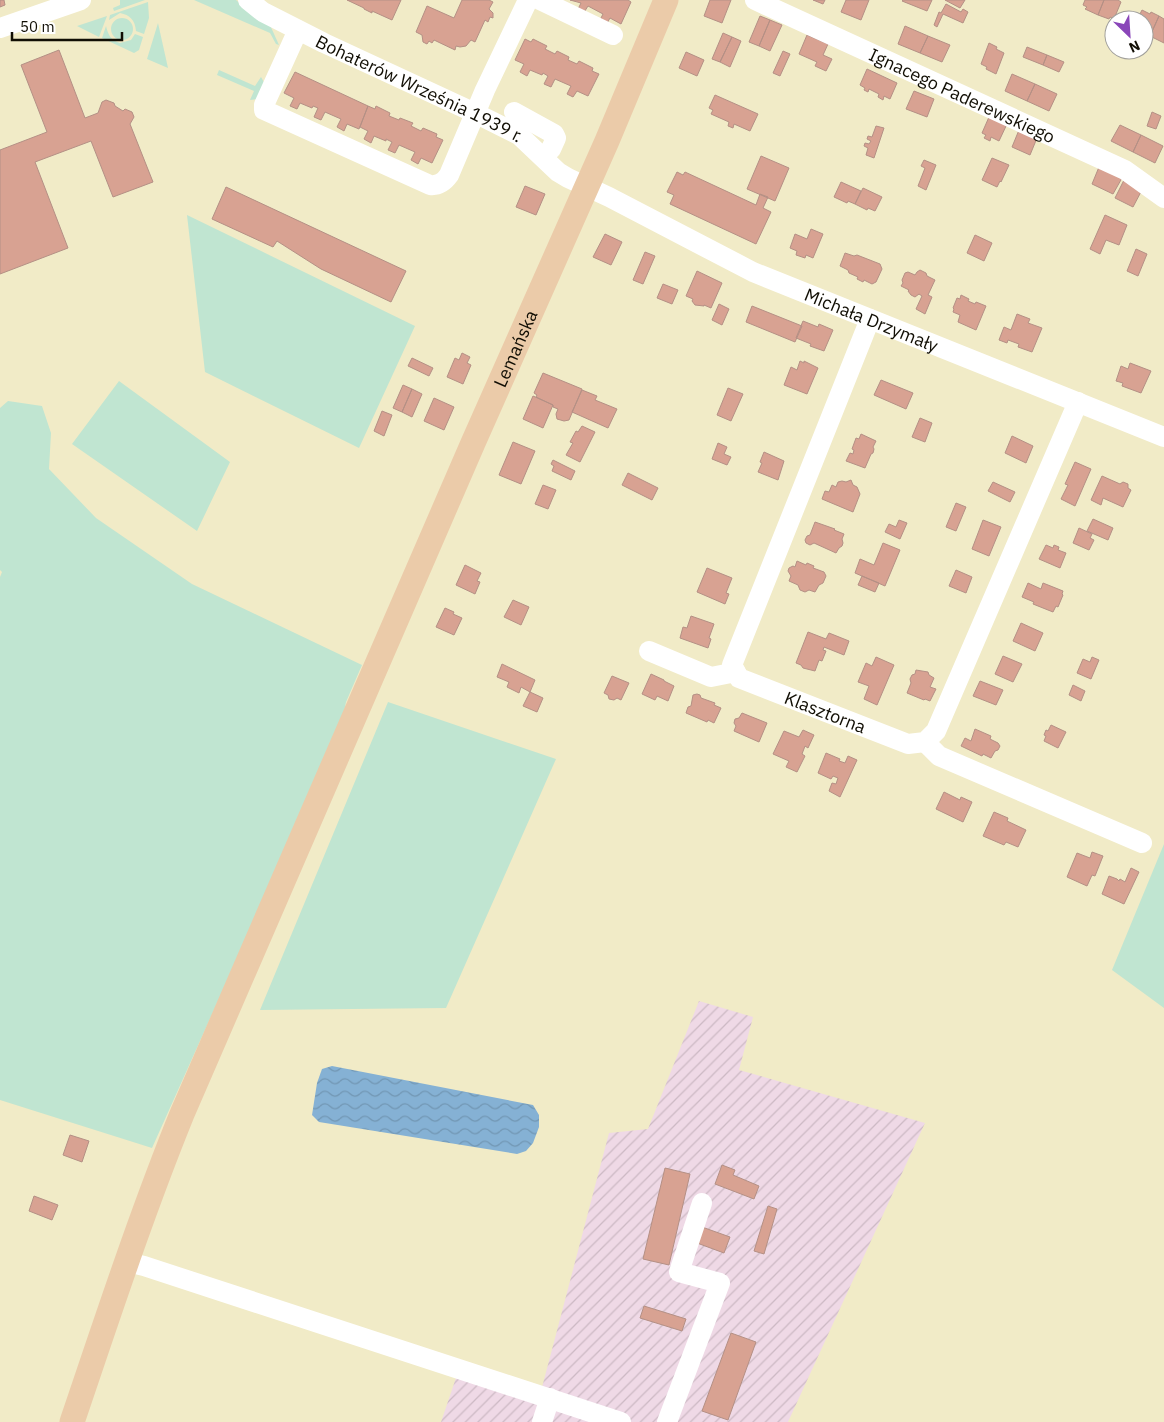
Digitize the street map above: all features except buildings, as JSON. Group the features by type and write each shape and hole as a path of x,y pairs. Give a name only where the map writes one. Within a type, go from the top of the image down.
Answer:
{"main road":[{"name":"Lemańska","path":"72,1422 161,1166 182,1114 666,0"}],"street":[{"path":"0,28 81,0"},
{"name":"Bohaterów Września 1939 r.","path":"248,0 263,12 298,30 518,135 543,156 558,172 586,187"},
{"path":"298,30 264,105 264,110 435,186 443,182 449,175 528,0"},
{"path":"540,0 613,35"},
{"name":"Ignacego Paderewskiego","path":"755,0 1126,170 1164,198"},
{"path":"514,112 554,134 556,138 551,149 543,156"},
{"name":"Michała Drzymały","path":"586,187 754,272 1164,437"},
{"path":"649,650 711,677 736,672 732,665 870,319"},
{"path":"1078,402 936,731 925,742 939,756 1142,843"},
{"name":"Klasztorna","path":"736,672 739,678 908,744 925,742"},
{"path":"667,1422 720,1283 679,1272 702,1203"},
{"path":"127,1262 621,1422"},
{"path":"542,1422 550,1398"}],"shaded area":[{"path":"699,1001 753,1017 739,1070 925,1123 788,1422 441,1422 459,1369 540,1395 609,1133 648,1129"}],"green space":[{"path":"120,0 145,0 114,11 113,8 120,5"},
{"path":"194,0 236,0 270,25 279,45 276,44 270,33"},
{"path":"148,2 149,18 144,34 136,31 133,21 127,15 120,13 109,20 110,15"},
{"path":"107,16 99,37 77,26"},
{"path":"122,18 130,21 133,29 130,37 122,40 114,37 111,29 114,21"},
{"path":"158,23 168,68 147,59"},
{"path":"106,26 110,36 120,43 131,40 135,34 143,37 139,50 134,53 102,38"},
{"path":"219,70 255,86 261,77 265,84 258,99 250,100 254,91 217,75"},
{"path":"187,215 415,326 359,448 205,372"},
{"path":"119,381 230,462 197,531 72,444"},
{"path":"8,401 42,406 51,433 49,469 96,518 192,584 362,665 346,702 341,727 152,1148 0,1100 0,577 2,572 0,570 0,408"},
{"path":"388,702 556,759 446,1008 260,1010"},
{"path":"1164,844 1164,1008 1112,970"}],"water":[{"path":"332,1066 533,1105 539,1115 539,1127 533,1143 526,1151 517,1154 319,1122 312,1115 317,1083 322,1069"}]}
